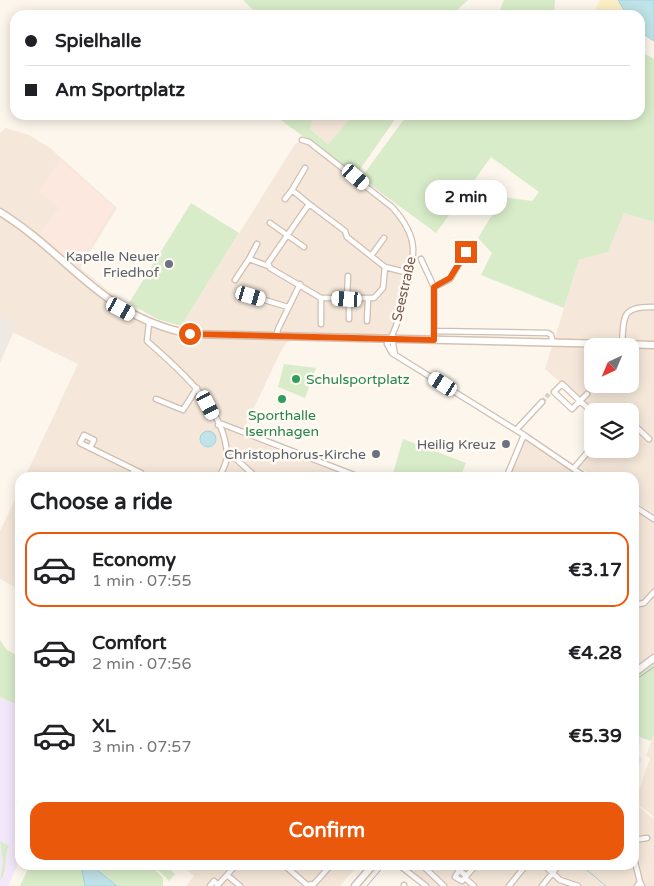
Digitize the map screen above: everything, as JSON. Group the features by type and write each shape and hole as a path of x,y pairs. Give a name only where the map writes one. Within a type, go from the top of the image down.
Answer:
{"main road":[{"path":"0,212 121,309 149,323 172,331 202,336 392,338 584,344"},
{"path":"639,345 654,345"},
{"path":"639,669 654,658"},
{"path":"355,886 369,870"}],"street":[{"name":"Seestraße","path":"302,140 309,142 392,207 401,217 411,237 413,249 409,273 392,338"},
{"path":"286,199 304,168"},
{"path":"292,190 345,231 347,237 385,267 409,273"},
{"path":"268,266 286,234 309,204"},
{"path":"270,223 304,247"},
{"path":"371,256 384,238"},
{"path":"235,280 257,244"},
{"path":"434,287 450,278 466,252"},
{"path":"249,258 268,266 321,298 368,300 374,298 383,288 385,267"},
{"path":"421,259 434,287 434,340"},
{"path":"348,276 349,319"},
{"path":"276,337 300,284"},
{"path":"251,296 288,307"},
{"path":"321,298 321,324"},
{"path":"367,321 368,300"},
{"path":"623,338 624,318 630,310 636,306 654,307"},
{"path":"149,323 147,341 197,388 218,425 227,458 221,472"},
{"path":"434,331 548,333 551,335 553,343"},
{"path":"392,338 395,355 524,435 579,472"},
{"path":"584,405 580,401 562,384 552,393 572,409 580,401 587,394"},
{"path":"156,399 183,410 197,388"},
{"path":"516,430 542,402"},
{"path":"218,425 222,424 348,471"},
{"path":"639,429 649,438"},
{"path":"509,472 524,435"},
{"path":"90,448 139,472"},
{"path":"574,468 584,456"},
{"path":"227,458 235,458 250,472"},
{"path":"639,509 654,519"},
{"path":"639,604 644,603 654,592"},
{"path":"639,839 647,838"},
{"path":"210,886 214,881 218,885 232,870"},
{"path":"290,870 307,885 314,884 327,870"},
{"path":"405,870 426,886"},
{"path":"427,870 444,886"},
{"path":"464,878 455,877 459,870 464,878 474,886"},
{"path":"456,886 471,870"},
{"path":"509,886 522,870"},
{"path":"550,870 560,880 578,886"},
{"path":"542,886 555,870"},
{"path":"637,870 640,885"},
{"path":"227,875 240,886"}],"shaded area":[{"path":"313,120 350,120 328,144 310,129"},
{"path":"6,128 29,135 50,148 117,208 80,268 149,323 182,332 181,326 295,144 302,140 309,142 392,207 411,237 412,257 391,342 290,337 289,342 281,351 243,431 349,472 27,472 78,364 0,326 0,133"},
{"path":"60,160 114,207 78,266 39,234 59,208 39,191"},
{"path":"624,213 654,222 654,514 639,504 639,472 587,472 577,466 584,456 584,458 639,458 639,403 585,403 545,369 579,260 608,252"},
{"path":"0,316 17,324 0,363"},
{"path":"524,435 578,472 509,472"},
{"path":"15,500 15,587 0,579 0,531"},
{"path":"639,509 654,519 654,658 639,669"},
{"path":"0,697 15,704 15,870 8,886 0,886"},
{"path":"654,733 654,817 639,805 639,790 650,758 646,756"},
{"path":"639,807 654,819 654,886 427,886 406,870 639,870"},
{"path":"187,870 354,870 340,886 186,886 194,876"}],"green space":[{"path":"243,0 468,0 458,9 459,10 253,10"},
{"path":"504,0 555,0 554,10 500,10"},
{"path":"645,54 654,59 654,222 624,213 608,252 579,260 564,308 481,275 492,253 478,238 503,197 532,201 539,192 491,157 436,233 361,178 403,120 645,120"},
{"path":"281,120 313,120 310,129 328,144 349,120 394,120 356,175"},
{"path":"191,203 239,233 181,326 157,319 129,303"},
{"name":"Schulsportplatz","path":"284,364 316,368 305,398 278,387"},
{"path":"403,439 466,463 462,472 393,472"},
{"path":"0,640 6,649 15,655 15,704 0,697"},
{"path":"654,662 654,733 651,741 639,737 639,672"},
{"path":"0,841 9,846 3,877 0,881 3,863"},
{"path":"28,870 82,870 85,886 20,886"},
{"path":"97,870 156,870 163,878 163,886 117,886"},
{"path":"158,870 171,870 175,874 169,881"}],"sand":[{"path":"600,0 618,0 624,10 595,10"}],"water":[{"path":"618,0 654,0 654,41 645,35 645,10 624,10"},
{"path":"208,431 216,439 208,447 200,439"},
{"path":"82,870 97,870 117,886 85,886"}],"waterway":[{"path":"587,870 606,886"}],"tunnel":[{"path":"542,402 549,394"}],"tram line":[{"path":"639,678 654,667"},
{"path":"367,886 381,870"}],"place":[{"name":"Kapelle Neuer Friedhof","path":"169,264"},
{"name":"Schulsportplatz","path":"296,379"},
{"name":"Sporthalle Isernhagen","path":"282,399"},
{"name":"Heilig Kreuz","path":"506,444"},
{"name":"Christophorus-Kirche","path":"376,454"}],"route":[{"path":"190,334 208,336 434,340 434,287 450,278 458,268 466,252"}]}
